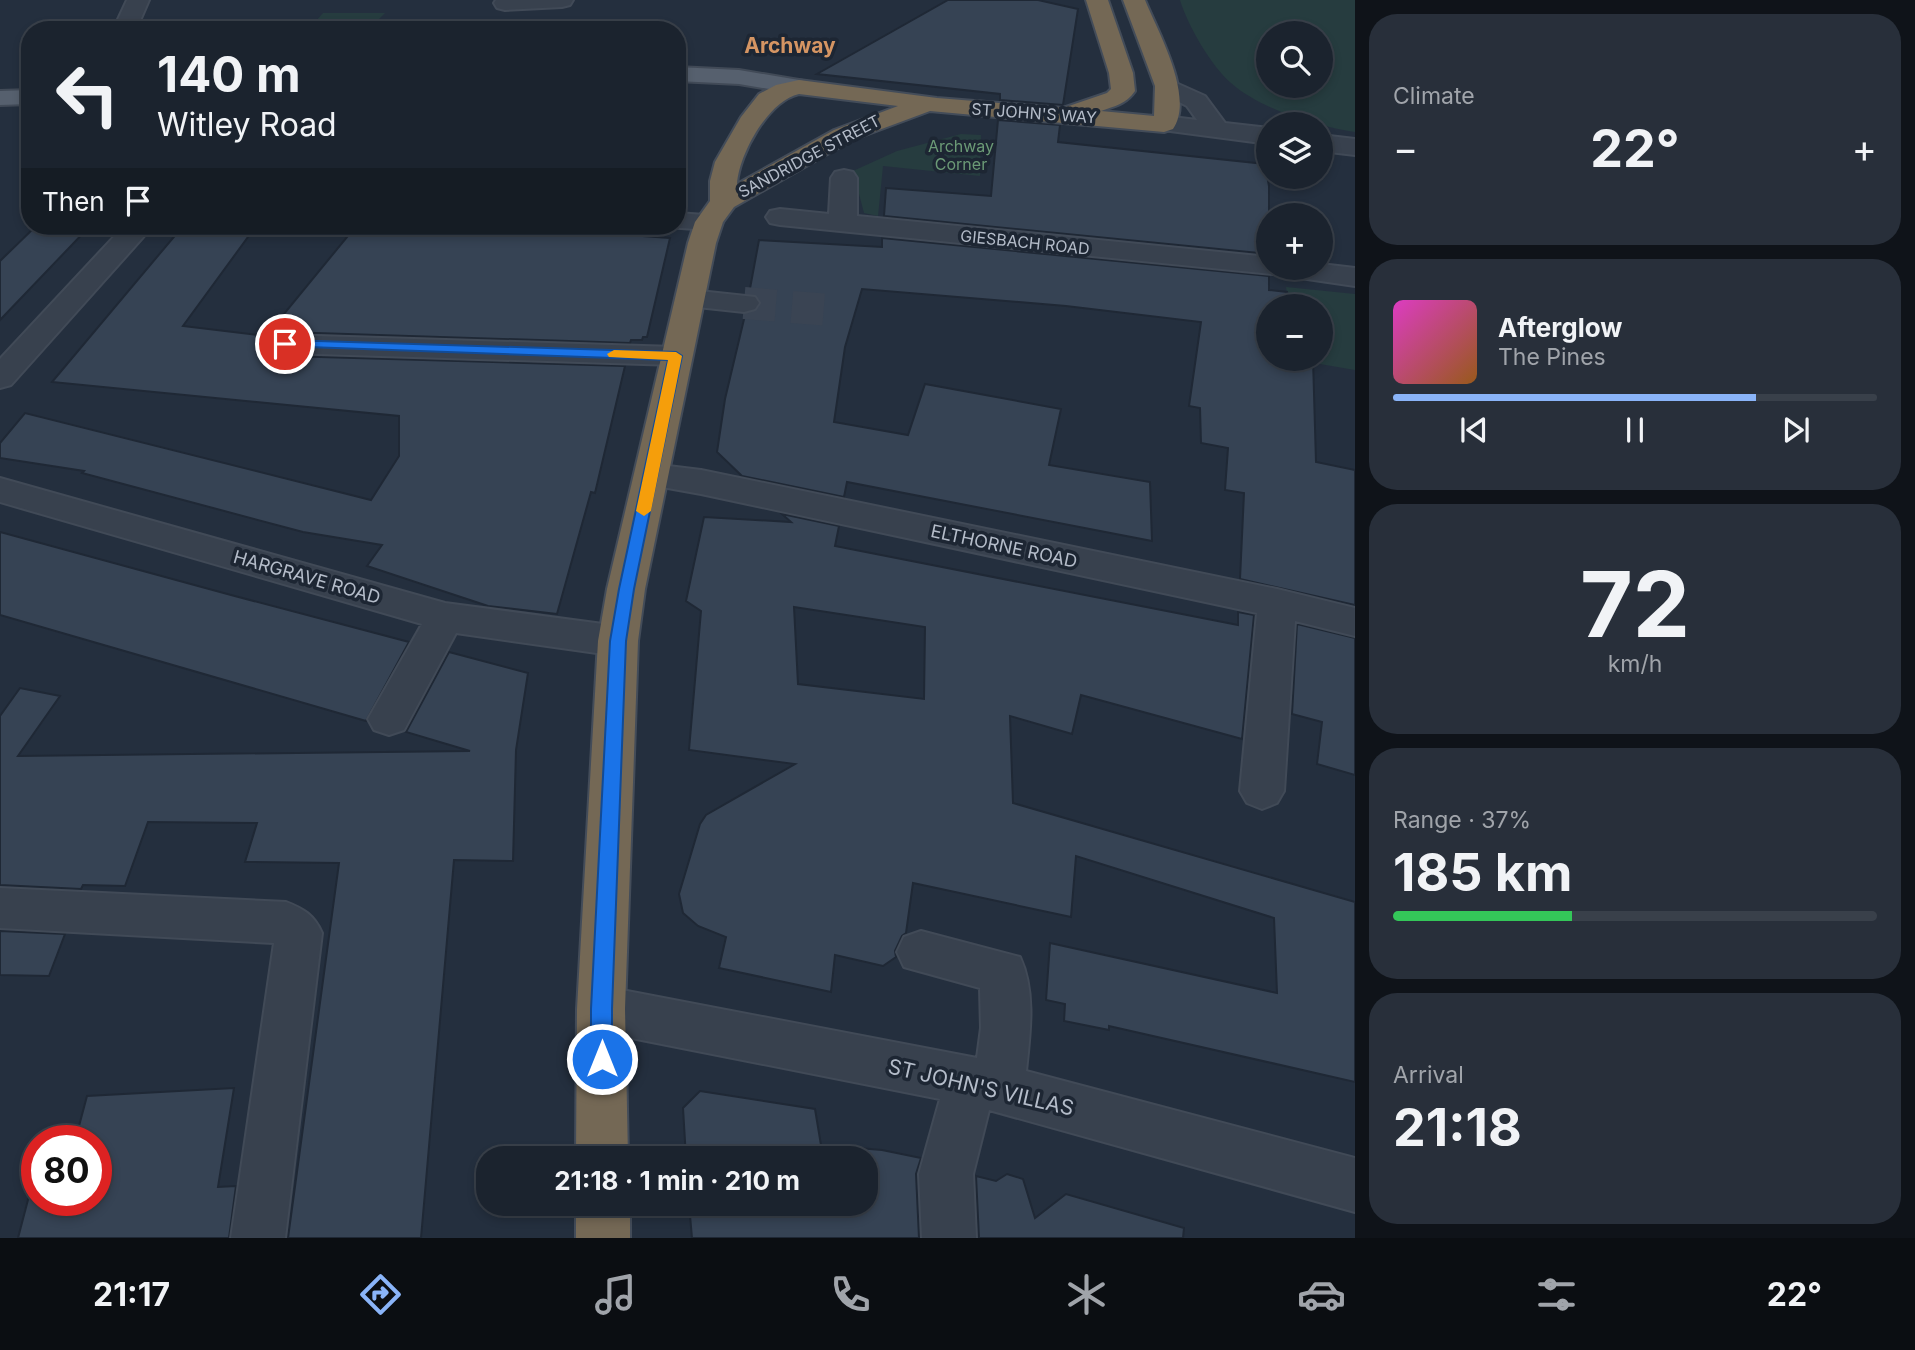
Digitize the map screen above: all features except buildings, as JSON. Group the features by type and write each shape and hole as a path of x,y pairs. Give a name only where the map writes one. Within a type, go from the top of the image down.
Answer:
{"highway":[{"path":"1068,114 1116,98 1123,90 1121,73 1093,0"},
{"path":"1134,0 1167,86 1166,99 1170,108 1164,124"},
{"path":"603,1146 601,1009 618,641 626,589 702,243 717,212 728,162 754,117 768,99 785,90 799,87"},
{"name":"ST JOHN'S WAY","path":"799,87 937,105 1164,124"},
{"name":"SANDRIDGE STREET","path":"717,212 856,128 888,115 937,105"},
{"path":"603,1216 603,1238"}],"main road":[{"path":"686,74 751,78 799,87"},
{"path":"0,98 21,97"}],"street":[{"path":"128,21 138,0"},
{"path":"505,3 562,0"},
{"path":"1167,86 1196,101 1217,130"},
{"name":"ST JOHN'S WAY","path":"1164,124 1256,134"},
{"path":"1333,144 1355,147"},
{"path":"844,178 844,224"},
{"path":"686,219 717,212"},
{"name":"GIESBACH ROAD","path":"780,217 1256,265"},
{"path":"0,378 131,235"},
{"path":"1333,274 1355,277"},
{"path":"690,299 744,303"},
{"path":"285,344 676,356"},
{"name":"ELTHORNE ROAD","path":"652,475 701,482 1277,603 1355,622"},
{"name":"HARGRAVE ROAD","path":"0,490 444,617 618,641"},
{"path":"1262,791 1277,603"},
{"path":"389,719 444,617"},
{"path":"0,908 286,923 299,933 258,1238"},
{"path":"922,952 1003,972 1006,1028 985,1085 946,1174 949,1238"},
{"name":"ST JOHN'S VILLAS","path":"601,1009 985,1085 1355,1185"}],"green space":[{"path":"1180,0 1355,0 1355,132 1333,128 1333,112 1282,112 1243,92 1223,76 1194,32"},
{"path":"323,13 385,13 377,21 316,21"},
{"name":"Archway Corner","path":"961,134 981,135 980,176 883,166 878,216 864,213 853,171 897,151"},
{"path":"1286,287 1355,294 1355,370 1333,366 1333,294 1287,294"}],"tunnel":[{"path":"744,303 829,310"}],"slow traffic":[{"path":"614,354 676,356 644,511"}],"district":[{"name":"Archway","path":"790,45"}],"route":[{"path":"285,344 676,356 626,589 618,641 601,1009 602,1059"}]}
